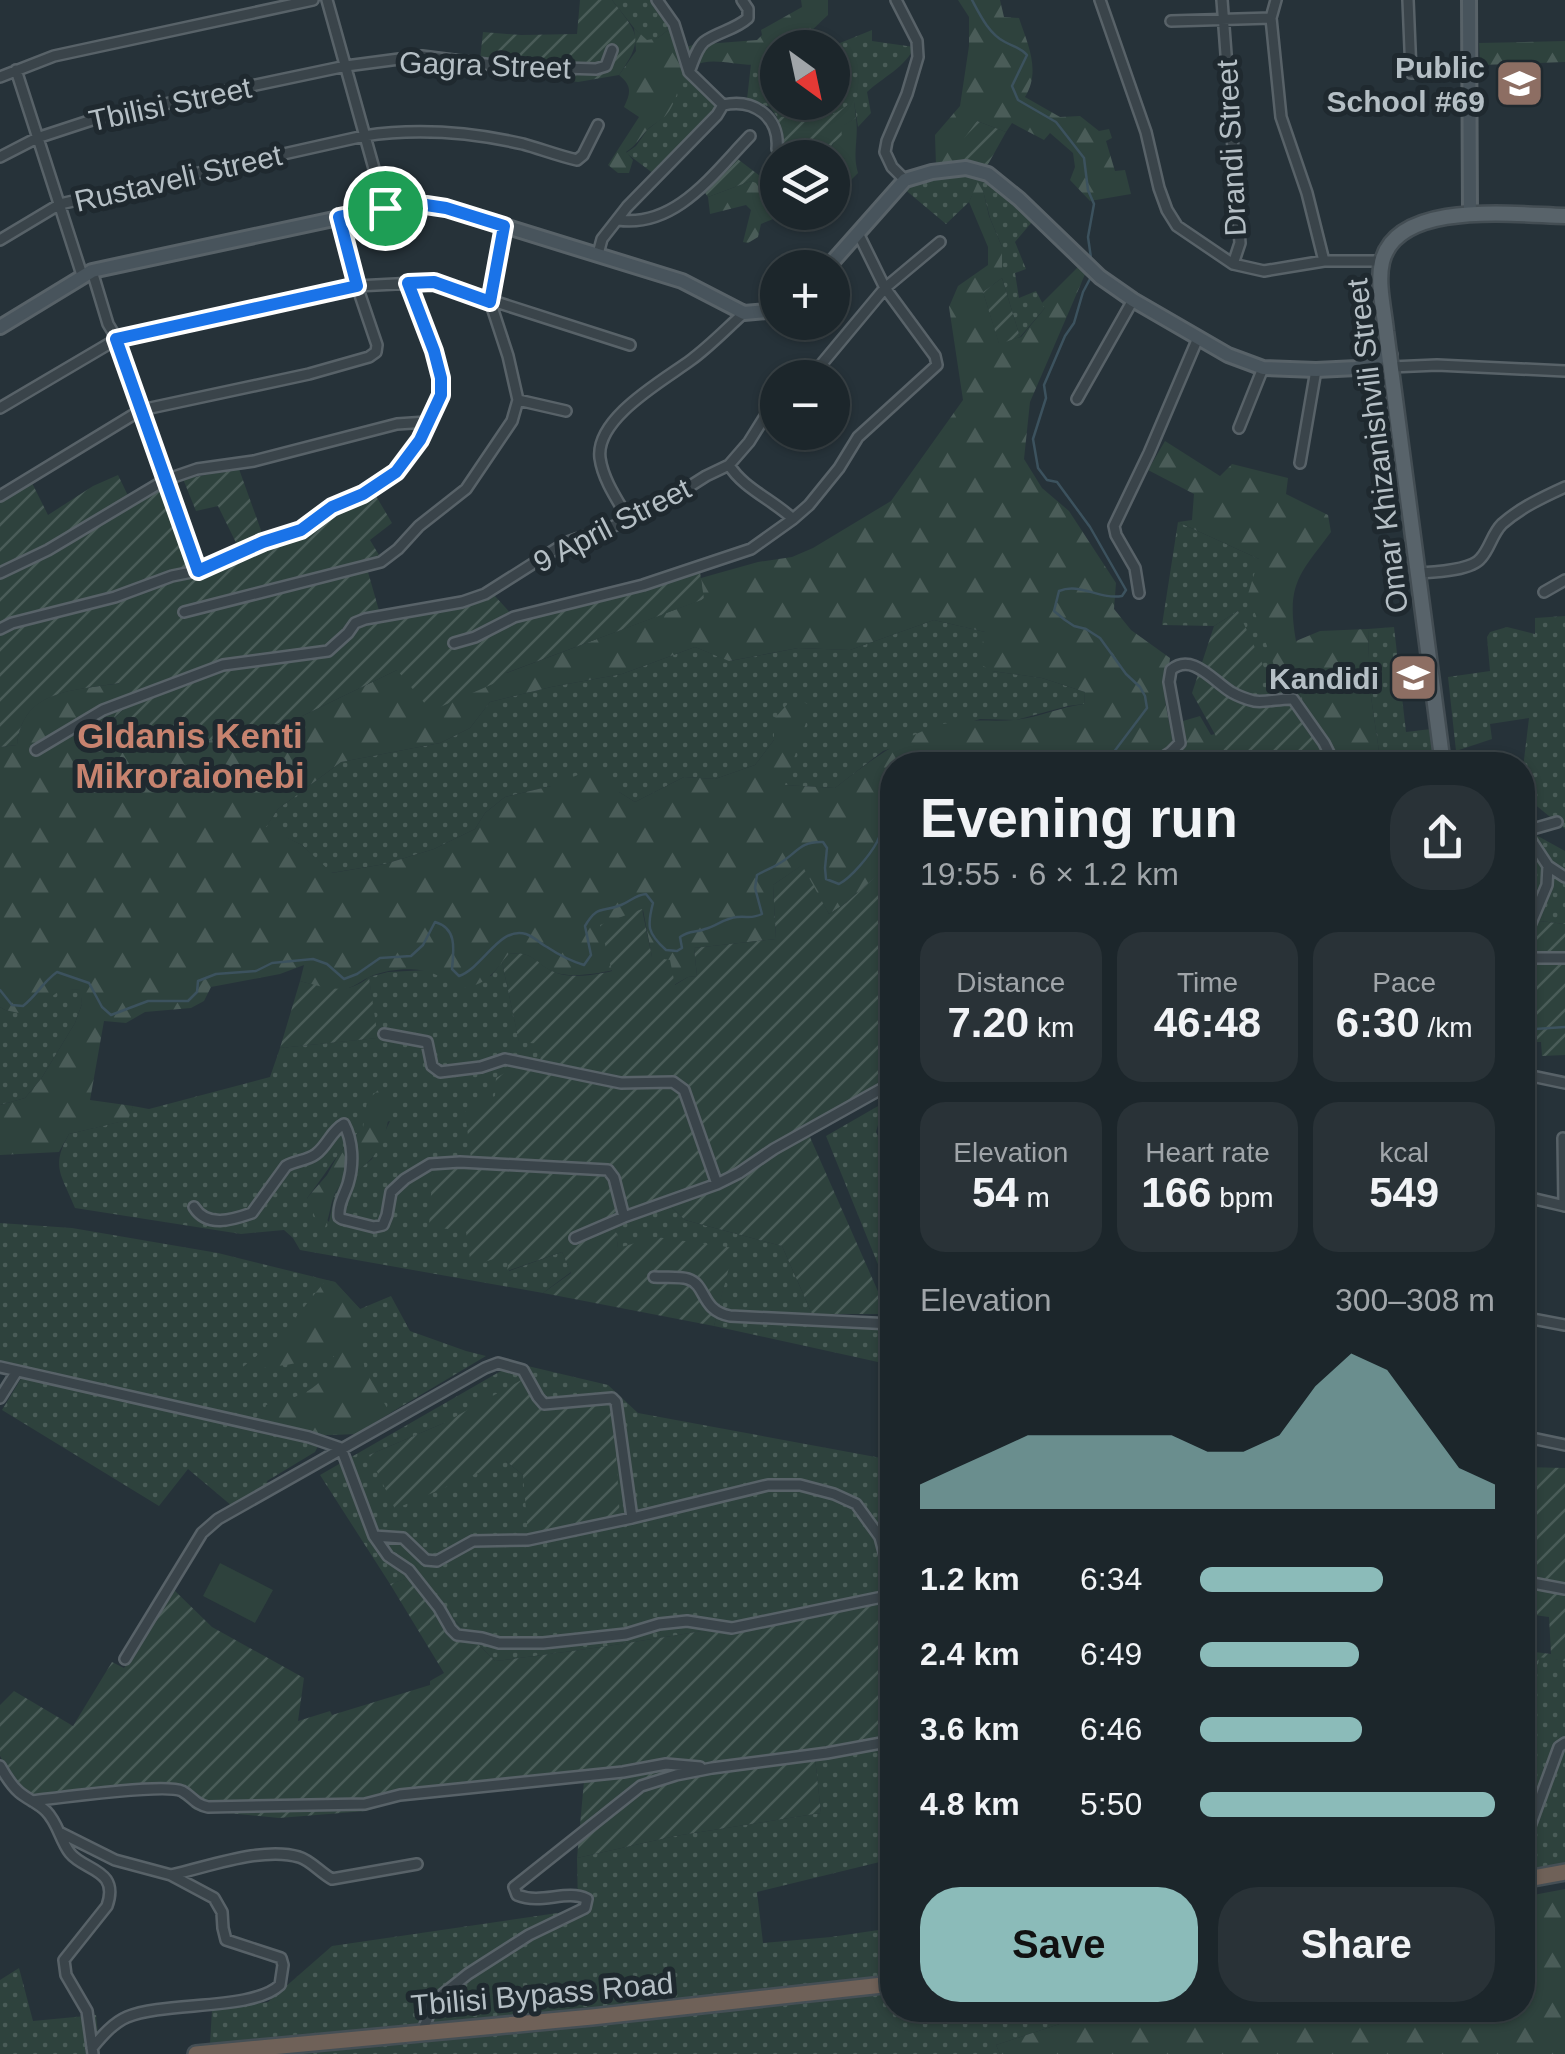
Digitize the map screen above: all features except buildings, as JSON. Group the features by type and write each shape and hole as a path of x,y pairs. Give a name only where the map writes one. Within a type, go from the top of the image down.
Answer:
{"highway":[{"path":"1535,1878 1565,1872"},
{"name":"Tbilisi Bypass Road","path":"196,2054 880,1986"}],"main road":[{"name":"Omar Khizanishvili Street","path":"1441,752 1390,361 1382,260 1402,234 1429,218 1470,214 1565,216"}],"street":[{"path":"0,78 54,56 313,0"},
{"path":"327,0 385,208"},
{"path":"657,0 674,24 689,72 723,104"},
{"path":"689,72 704,42 740,26 748,18 742,0"},
{"path":"896,0 918,41 908,94 885,152 892,167 905,180"},
{"path":"1100,0 1146,132 1167,210 1177,226 1233,264"},
{"name":"Drandi Street","path":"1222,0 1240,243 1233,264 1264,271 1324,261"},
{"path":"1276,0 1271,18 1282,117 1308,193 1324,261 1382,260"},
{"path":"1408,0 1411,73 1469,73"},
{"path":"1469,0 1470,214"},
{"path":"1171,21 1271,18"},
{"name":"Gagra Street","path":"346,66 422,56 501,66 596,69 606,66 612,50"},
{"name":"Tbilisi Street","path":"0,158 37,138 98,118 346,66"},
{"path":"16,70 60,204 116,339 198,571"},
{"path":"723,104 733,102 766,112 779,140"},
{"path":"598,254 602,239 626,207 717,115 723,104"},
{"name":"Rustaveli Street","path":"0,240 60,204 364,136 392,132 478,135 577,160 598,124"},
{"path":"618,220 658,218 684,204 750,136"},
{"path":"843,250 905,180 966,168 988,174 1100,277 1133,300 1228,355 1263,368 1358,368 1374,358 1565,371"},
{"path":"0,326 87,273 339,217 426,205 682,281 744,313 760,312"},
{"path":"0,496 141,410 309,374 376,352 377,344 339,217"},
{"path":"184,612 380,562 466,488 512,421 518,400 490,302 504,226"},
{"path":"454,643 475,638 514,617 643,585 751,549 808,505 839,468 858,437 937,365 935,356 885,288 858,233"},
{"path":"825,360 885,288 940,242"},
{"path":"0,408 116,339 357,286 434,282 630,345"},
{"path":"0,630 12,623 198,571 301,530 332,507 363,494 396,472 420,440 441,395 434,351 408,283"},
{"path":"1077,399 1133,300"},
{"path":"629,520 609,486 599,455 608,429 622,411 693,358 744,313"},
{"path":"1139,593 1135,568 1114,526 1150,453 1198,338"},
{"path":"1238,428 1263,368"},
{"path":"1300,463 1316,370"},
{"path":"518,400 566,411"},
{"path":"0,572 48,550 165,480 197,469 254,461 397,424 427,422"},
{"name":"9 April Street","path":"36,750 103,710 223,665 328,650 365,618 462,602 485,594 568,542 643,516 728,465 760,424"},
{"path":"728,465 735,476 794,519"},
{"path":"1419,573 1469,566 1481,559 1500,526 1534,502 1565,488"},
{"path":"1544,592 1565,580"},
{"path":"1172,752 1180,743 1169,682 1171,670 1178,664 1189,663 1234,694 1258,702 1293,699 1328,752"},
{"path":"1535,828 1558,822"},
{"path":"1535,847 1548,866 1565,876"},
{"path":"1535,914 1548,884 1548,866"},
{"path":"1535,958 1565,958"},
{"path":"384,1034 426,1042 432,1066 440,1072 482,1067 505,1059 621,1084 672,1082 684,1090 717,1184"},
{"path":"1535,1077 1565,1083"},
{"path":"575,1238 717,1184 880,1090"},
{"path":"194,1207 205,1219 221,1220 252,1213 286,1166 320,1151 333,1131 344,1124 352,1166 338,1209 342,1219 383,1226 391,1192 404,1179 430,1164 460,1162 608,1170 614,1178 624,1217"},
{"path":"1535,1199 1565,1206 1563,1138"},
{"path":"654,1277 687,1279 700,1290 712,1310 730,1316 880,1324"},
{"path":"1535,1319 1565,1325"},
{"path":"124,1659 202,1534 218,1519 498,1363 523,1370 544,1404 612,1398 616,1402 632,1518"},
{"path":"0,1367 310,1437 341,1448 374,1536 388,1556 409,1570 457,1635 499,1643 543,1642 626,1634 686,1621 732,1628 880,1597"},
{"path":"0,1398 17,1371"},
{"path":"1535,1438 1565,1444"},
{"path":"374,1536 404,1538 426,1560 437,1560 473,1541 528,1540 768,1486 800,1485 856,1504 880,1538"},
{"path":"1535,1583 1565,1589"},
{"path":"422,2033 432,2006 468,1974 528,1936 582,1911 587,1899 575,1894 525,1898 514,1888 641,1786 676,1774 880,1743"},
{"path":"1535,1815 1559,1747 1565,1743"},
{"path":"32,1800 147,1789 181,1790 198,1805 208,1808 365,1804 400,1795 666,1764 712,1768"},
{"path":"0,1766 19,1792 45,1810 69,1852 98,1870 107,1883 111,1896 107,1906 64,1960 66,1975 87,2011 92,2051"},
{"path":"61,1832 115,1860 171,1874 214,1898 222,1912 226,1940 281,1958 283,1965 280,1985 274,1992 124,2018 107,2031 92,2051"},
{"path":"171,1874 255,1854 302,1857 332,1879 417,1864"}],"green space":[{"path":"580,0 612,0 632,29 633,52 619,75 578,82 479,69 483,32 577,34"},
{"path":"612,0 651,0 668,30 647,41"},
{"path":"801,0 828,0 828,15 812,30 761,30 802,7"},
{"path":"958,0 1000,0 1004,17 1019,18 1033,68 1025,97 1060,117 1080,116 1099,131 1109,129 1112,138 1106,141 1115,171 1125,170 1131,194 1090,201 1070,180 1075,167 1073,153 1050,133 1044,140 1012,123 1006,132 977,121 960,163 936,166 935,135 960,106 969,46 969,17"},
{"path":"668,24 679,49 760,37 760,64 703,62 688,71 667,114 626,152 633,160 629,173 618,173 608,165 639,117 624,107 629,90 619,75 636,51 634,28 647,40 658,38 668,30"},
{"path":"872,30 872,41 914,47 900,66 867,92 871,113 858,127 854,102 850,104 850,39"},
{"path":"1565,41 1565,62 1480,65 1479,43"},
{"path":"751,64 760,64 760,104 747,99"},
{"path":"684,74 716,105 714,113 654,174 626,153 667,114"},
{"path":"854,101 856,118 841,127 842,137 838,140 783,140 778,120 850,120 850,104"},
{"path":"856,118 858,173 850,181 850,140 835,140 840,127"},
{"path":"977,121 1006,132 986,168 960,163 960,144"},
{"path":"735,157 760,176 760,189 751,181 708,197 703,190"},
{"path":"963,172 993,183 1032,222 1015,242 1026,269 1015,273 1019,298 1036,291 1045,308 1020,337 1002,278 1002,247 980,179 969,202 946,224 903,188 914,180"},
{"path":"980,177 989,216 1002,247 1002,278 983,292 999,343 1021,337 1045,308 1041,304 1079,266 1086,272 1030,402 1024,459 1042,488 1069,511 1116,583 1114,609 1131,630 1170,658 1165,701 1173,743 1160,752 885,752 943,724 1023,719 1084,704 1085,692 1042,678 992,671 978,663 985,632 934,620 850,650 798,648 729,661 695,647 622,674 490,702 470,728 440,743 341,762 278,809 266,827 302,845 332,873 385,864 434,849 475,829 485,813 505,797 551,786 597,767 619,792 635,802 684,777 715,779 755,765 774,740 774,719 792,699 812,705 785,785 835,788 880,755 880,873 829,914 801,866 773,885 776,939 694,948 697,976 674,985 652,957 643,910 613,970 560,974 529,956 509,954 486,979 464,988 453,989 438,975 406,969 384,972 349,988 333,990 300,981 304,965 280,974 211,987 204,1001 191,1008 145,1012 126,1023 104,1021 90,1100 133,1106 128,1120 69,1134 59,1152 0,1155 0,1105 25,1098 41,1079 82,1004 80,989 59,991 28,1015 0,1007 0,747 17,745 29,712 40,702 69,691 120,683 126,707 103,728 167,751 296,719 397,670 509,676 504,674 703,599 701,578 792,557 813,548 891,501 963,400 949,307 958,286 988,265 988,247 969,202"},
{"path":"756,182 760,189 758,237 743,242 751,210 746,205 710,214 708,197"},
{"path":"1002,278 1020,337 999,344 983,292"},
{"path":"1165,441 1220,476 1232,464 1288,478 1286,494 1328,515 1331,532 1303,570 1294,593 1296,641 1320,631 1368,629 1370,690 1379,752 1333,752 1299,693 1275,668 1248,594 1259,559 1178,522 1192,520 1194,494 1148,470"},
{"path":"239,469 267,547 303,536 340,509 376,496 392,523 370,540 385,565 368,572 382,621 465,607 494,595 516,619 700,572 704,599 506,673 511,676 431,711 397,670 296,719 167,751 92,752 84,748 126,707 119,683 53,696 29,713 17,745 0,747 0,502 32,483 48,515 118,475 133,506 162,487 190,578 243,557 218,506 196,511 183,479"},
{"path":"1178,522 1259,559 1275,668 1293,686 1275,695 1253,698 1238,611 1214,626 1162,625"},
{"path":"1238,611 1268,676 1253,685 1253,697 1275,695 1293,686 1333,752 1225,752 1192,693 1214,626"},
{"path":"1565,616 1565,829 1535,805 1535,752 1525,752 1529,718 1490,724 1492,739 1456,751 1448,677 1490,671 1490,632 1507,627 1535,634 1535,618"},
{"path":"934,620 985,632 992,671 1042,678 1085,692 1084,704 1016,720 980,719 880,752 835,788 784,785 789,767 774,740 755,765 715,779 684,777 635,802 619,792 551,786 505,797 485,813 475,829 434,849 385,864 331,873 302,845 265,828 278,809 341,762 440,743 470,728 490,702 622,674 695,647 730,661 798,648 850,650"},
{"path":"1394,627 1406,732 1431,729 1434,752 1379,752 1370,690 1368,629"},
{"path":"1200,716 1211,735 1286,716 1264,752 1180,752 1183,721"},
{"path":"1535,835 1565,851 1565,924 1535,920"},
{"path":"802,865 829,914 880,873 880,1085 806,1128 880,1296 880,1314 812,1314 782,1246 685,1220 665,1201 614,1216 618,1248 656,1237 734,1248 714,1326 543,1293 571,1273 562,1252 507,1271 510,1254 471,1266 466,1232 429,1226 433,1163 471,1159 465,1112 495,1096 496,1078 515,1067 540,1067 541,1044 519,1042 502,962 509,954 529,956 554,972 567,975 612,971 600,925 642,909 652,957 670,960 675,985 697,976 694,948 776,939 773,885"},
{"path":"1535,921 1565,924 1565,1055 1542,1056 1541,1042 1535,1042"},
{"path":"502,962 519,1041 542,1043 540,1067 495,1096 471,1159 467,1232 511,1254 509,1271 562,1252 571,1272 543,1293 300,1250 284,1230 241,1234 75,1208 59,1163 69,1134 127,1120 133,1106 149,1109 270,1077 280,1048 377,1038 369,977 427,970 447,979 491,976","holes":["390,1121 372,1159 339,1186 329,1222 307,1198 358,1133"]},
{"path":"369,977 378,1038 280,1048 300,981 344,988"},
{"path":"81,989 82,1004 75,1023 41,1079 25,1098 0,1105 0,1007 28,1014 59,990"},
{"path":"381,1087 390,1093 384,1138 369,1161 338,1188 322,1233 307,1198 339,1153 363,1128 367,1101"},
{"path":"880,1105 876,1132 880,1140 880,1269 826,1136"},
{"path":"669,1205 685,1220 782,1246 816,1323 880,1327 880,1362 714,1326 733,1248 618,1249 615,1225"},
{"path":"0,1223 72,1228 218,1253 335,1282 360,1309 391,1296 410,1331 486,1356 355,1434 321,1435 0,1362"},
{"path":"326,1280 335,1282 360,1309 359,1337 365,1370 390,1413 355,1434 321,1435 261,1421 266,1405 299,1396 317,1384 334,1356 239,1370 279,1338"},
{"path":"515,1363 608,1385 638,1413 880,1458 880,1598 695,1632 495,1661 412,1577 390,1584 320,1475","holes":["582,1403 523,1475 506,1461 369,1455 444,1423"]},
{"path":"22,1377 283,1433 318,1446 315,1452 267,1481 269,1486 232,1506 188,1469 159,1506 2,1410"},
{"path":"525,1378 539,1407 613,1402 620,1519 528,1534 523,1475 506,1461 395,1509 369,1455 444,1423"},
{"path":"1535,1467 1565,1468 1565,1661 1539,1657 1535,1696 1535,1652 1551,1654 1549,1617 1535,1615"},
{"path":"220,1563 273,1590 255,1623 203,1596"},
{"path":"411,1577 495,1661 695,1632 880,1598 880,1747 815,1758 821,1813 675,1836 577,1858 584,1781 401,1800 366,1811 279,1818 195,1810 173,1792 151,1790 42,1806 19,1789 0,1756 0,1705 14,1691 73,1726 112,1662 124,1668 174,1590 212,1627 304,1678 298,1721 330,1711 332,1715 430,1685 430,1681 444,1673 390,1584"},
{"path":"1539,1656 1565,1661 1565,1864 1535,1870 1535,1696"},
{"path":"880,1747 880,1862 757,1892 763,1943 880,1930 880,1976 210,2044 212,2010 268,2002 332,1946 578,1910 577,1858 675,1836 821,1813 815,1758"},
{"path":"1565,1889 1565,2054 1000,2054 996,2045 1066,2022 1535,2022 1535,1895"},
{"path":"19,1968 33,2021 96,2015 100,2054 0,2054 0,1980"},
{"path":"880,1990 880,2022 1066,2022 996,2045 1000,2054 258,2054"}],"waterway":[{"path":"972,0 994,34 1027,55 1012,86 1018,100 1056,122 1084,158 1094,204 1088,237 1091,258"},
{"path":"1091,277 1044,385 1046,398 1033,439 1038,468 1047,480 1057,482 1090,527 1126,590 1122,596 1114,597 1074,589 1059,591 1054,611 1100,638 1145,696 1147,708 1114,752"},
{"path":"0,990 12,1005 23,1006 57,972 89,983 111,1015 148,1001 188,1001 197,992 198,981 216,974 256,971 272,963 313,959 327,964 344,979 380,958 411,956 423,945 435,922 451,934 452,969 459,976 500,941 516,933 529,935 584,965 591,955 585,926 593,915 646,894 653,903 649,923 652,934 666,950 677,951 682,948 680,937 687,933 733,918 762,914 755,888 757,875 804,846 823,842 827,848 826,879 839,884 860,866 880,833"},
{"path":"1535,1029 1565,1027"}],"place":[{"name":"Public School #69","path":"1520,84"},
{"name":"Kandidi","path":"1414,678"}],"district":[{"name":"Gldanis Kenti Mikroraionebi","path":"190,755"}],"route":[{"path":"385,208 446,208 504,226 490,302 434,282 408,283 441,378 441,395 420,440 396,472 363,494 332,507 301,530 198,571 116,339 357,286 339,217 385,208"}]}
